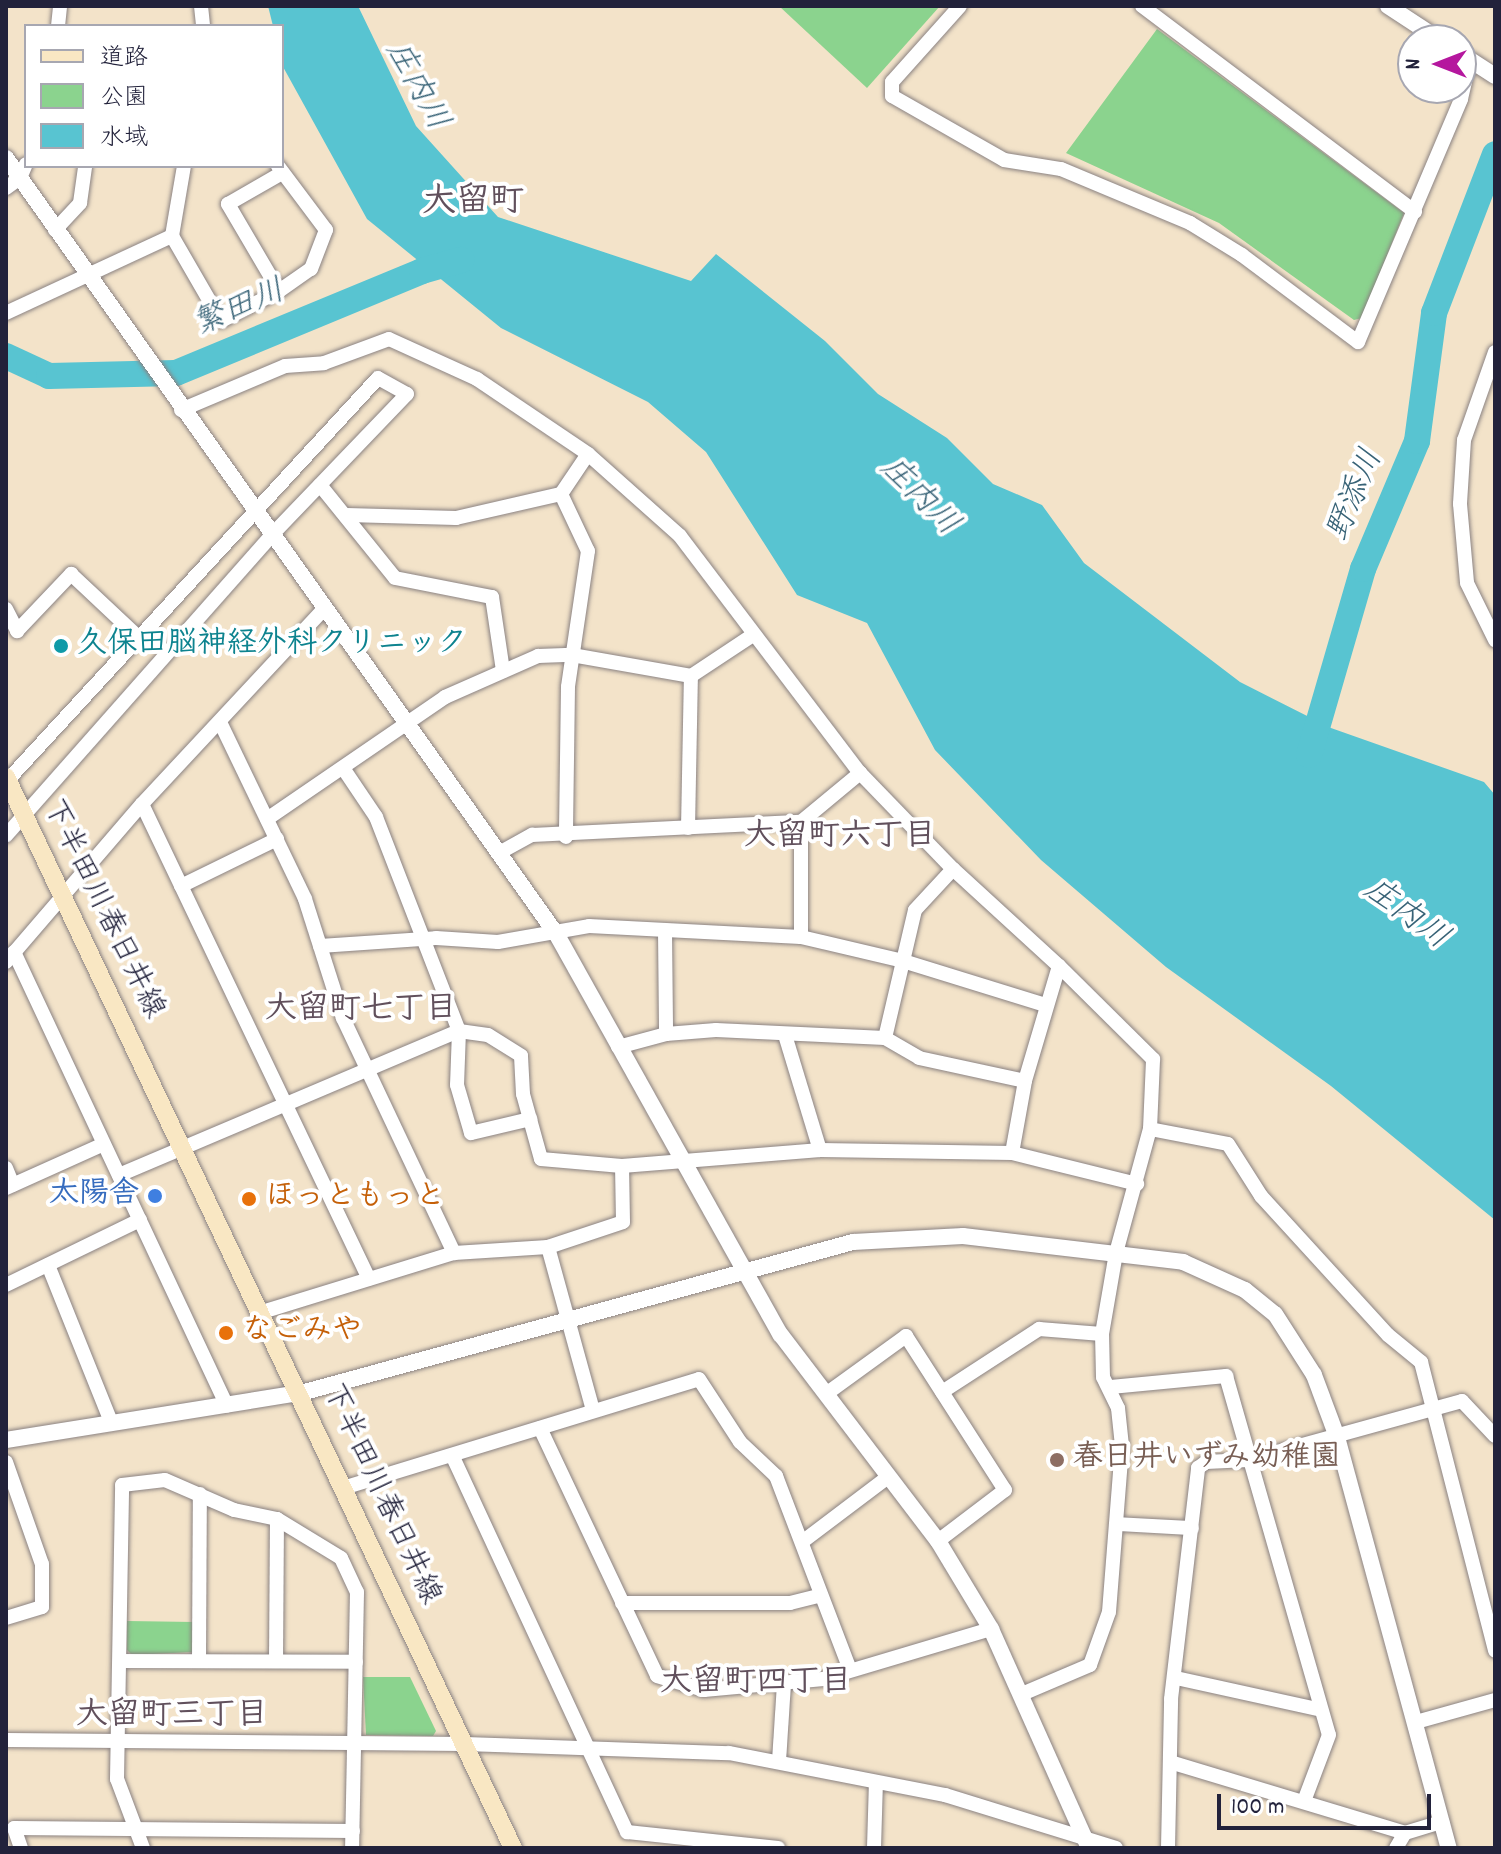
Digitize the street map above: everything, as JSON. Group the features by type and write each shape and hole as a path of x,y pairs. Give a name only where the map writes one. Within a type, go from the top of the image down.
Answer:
{"main road":[{"name":"下半田川春日井線","path":"6,780 301,1393 513,1848"}],"street":[{"path":"960,6 892,82 892,96 1004,160 1061,169 1190,223 1242,255 1352,340 1363,340 1459,104"},
{"path":"1142,6 1415,212"},
{"path":"1388,6 1416,24"},
{"path":"1477,64 1495,76"},
{"path":"6,158 125,332 557,935 679,1160 781,1335 938,1541 991,1629 1086,1843"},
{"path":"55,230 80,203 85,168"},
{"path":"184,168 172,236 221,321 279,291 311,269 326,230 280,170 228,204 279,291"},
{"path":"6,313 172,236"},
{"path":"181,409 285,366 324,363 389,339 477,379 588,454 680,536 860,773 953,869 1059,966 1153,1059 1150,1129 1116,1253 1102,1334 1103,1377 1110,1387 1122,1446 1109,1612 1090,1665 1022,1694"},
{"path":"1495,352 1464,440 1460,531 1467,583 1495,640"},
{"path":"6,780 136,635 378,378 407,394 271,536 6,836"},
{"path":"347,515 456,518 561,494 588,454"},
{"path":"320,485 395,578 492,597 503,671"},
{"path":"561,494 588,551 572,655 566,837"},
{"path":"6,609 17,631 71,574 136,635"},
{"path":"227,1406 119,1175 10,957 142,804 324,609"},
{"path":"267,819 445,697 538,656 572,655 691,676 753,635"},
{"path":"688,828 691,676"},
{"path":"220,722 277,839 320,946 343,1018 454,1253"},
{"path":"343,768 376,817 459,1031 457,1085 471,1133 530,1119"},
{"path":"499,853 532,835 566,837 801,822 860,773"},
{"path":"142,804 369,1279"},
{"path":"801,822 801,937"},
{"path":"181,886 277,839"},
{"path":"885,1038 915,910 953,869"},
{"path":"320,946 424,939 498,942 557,935 589,926 801,937 903,961 1045,1005"},
{"path":"665,931 666,1034"},
{"path":"1012,1153 1025,1081 1059,966"},
{"path":"618,1047 666,1034 716,1030 885,1038 919,1058 1025,1081"},
{"path":"119,1175 284,1102 459,1031 488,1035 521,1056 530,1119 541,1159 622,1166 820,1150 1012,1153 1137,1184"},
{"path":"785,1035 820,1150"},
{"path":"1150,1129 1228,1144 1261,1196 1388,1335 1421,1362 1495,1651"},
{"path":"6,1168 10,1187 104,1144"},
{"path":"262,1312 454,1253 548,1247 623,1222 622,1166"},
{"path":"6,1285 140,1220"},
{"path":"6,1440 301,1393 853,1242 899,1236 963,1236 1183,1262 1245,1290 1275,1314 1304,1354 1337,1437 1449,1848"},
{"path":"548,1247 593,1410"},
{"path":"48,1265 111,1422"},
{"path":"942,1392 1039,1329 1102,1334"},
{"path":"826,1394 906,1336 1005,1490 938,1541"},
{"path":"1110,1387 1226,1376 1329,1735 1304,1801"},
{"path":"343,1488 699,1379 740,1442 776,1476 850,1670"},
{"path":"1168,1848 1176,1678 1198,1468 1206,1462 1248,1460 1462,1401 1495,1436"},
{"path":"540,1428 657,1676 704,1690 784,1684 850,1670 991,1629"},
{"path":"452,1455 627,1832 694,1844 778,1848"},
{"path":"6,1462 42,1564 42,1607 6,1618"},
{"path":"802,1542 888,1477"},
{"path":"143,1848 117,1779 122,1485 165,1480 234,1510 277,1519 341,1558 357,1592 352,1848"},
{"path":"199,1661 200,1494"},
{"path":"276,1661 277,1519"},
{"path":"1117,1524 1192,1528"},
{"path":"622,1603 790,1603 821,1595"},
{"path":"120,1661 356,1662"},
{"path":"1176,1678 1321,1710"},
{"path":"779,1761 784,1684"},
{"path":"1416,1722 1495,1700"},
{"path":"6,1740 465,1744 729,1753 945,1795 1086,1843 1116,1848"},
{"path":"1170,1762 1405,1833 1442,1822"},
{"path":"874,1848 876,1782"},
{"path":"21,1848 14,1828 353,1831"},
{"path":"259,1830 259,1848"},
{"path":"1396,1848 1405,1833"}],"green space":[{"path":"779,6 940,6 867,88"},
{"path":"1157,29 1404,213 1362,318 1354,320 1219,223 1066,153"},
{"path":"127,1621 194,1622 193,1652 132,1655 127,1650"},
{"path":"363,1677 410,1677 436,1731 433,1736 366,1735"}],"water":[{"name":"庄内川","path":"268,6 358,6 416,126 498,217 691,281 716,254 825,341 878,394 947,438 993,484 1042,505 1084,563 1240,682 1331,728 1484,782 1495,795 1495,1220 1331,1086 1166,967 1041,860 935,750 867,623 797,595 706,452 648,402 501,328 367,219 284,69 284,24 272,24"}],"waterway":[{"name":"野添川","path":"1309,755 1363,569 1417,441 1434,313 1495,154"},
{"name":"繁田川","path":"6,356 49,376 176,373 422,271 461,260"}],"place":[{"name":"久保田脳神経外科クリニック","path":"61,646"},
{"name":"太陽舎","path":"155,1196"},
{"name":"ほっともっと","path":"249,1199"},
{"name":"なごみや","path":"226,1333"},
{"name":"春日井いずみ幼稚園","path":"1057,1460"}],"district":[{"name":"大留町","path":"473,204"},
{"name":"大留町六丁目","path":"840,838"},
{"name":"大留町七丁目","path":"361,1011"},
{"name":"大留町四丁目","path":"756,1684"},
{"name":"大留町三丁目","path":"172,1717"}]}
